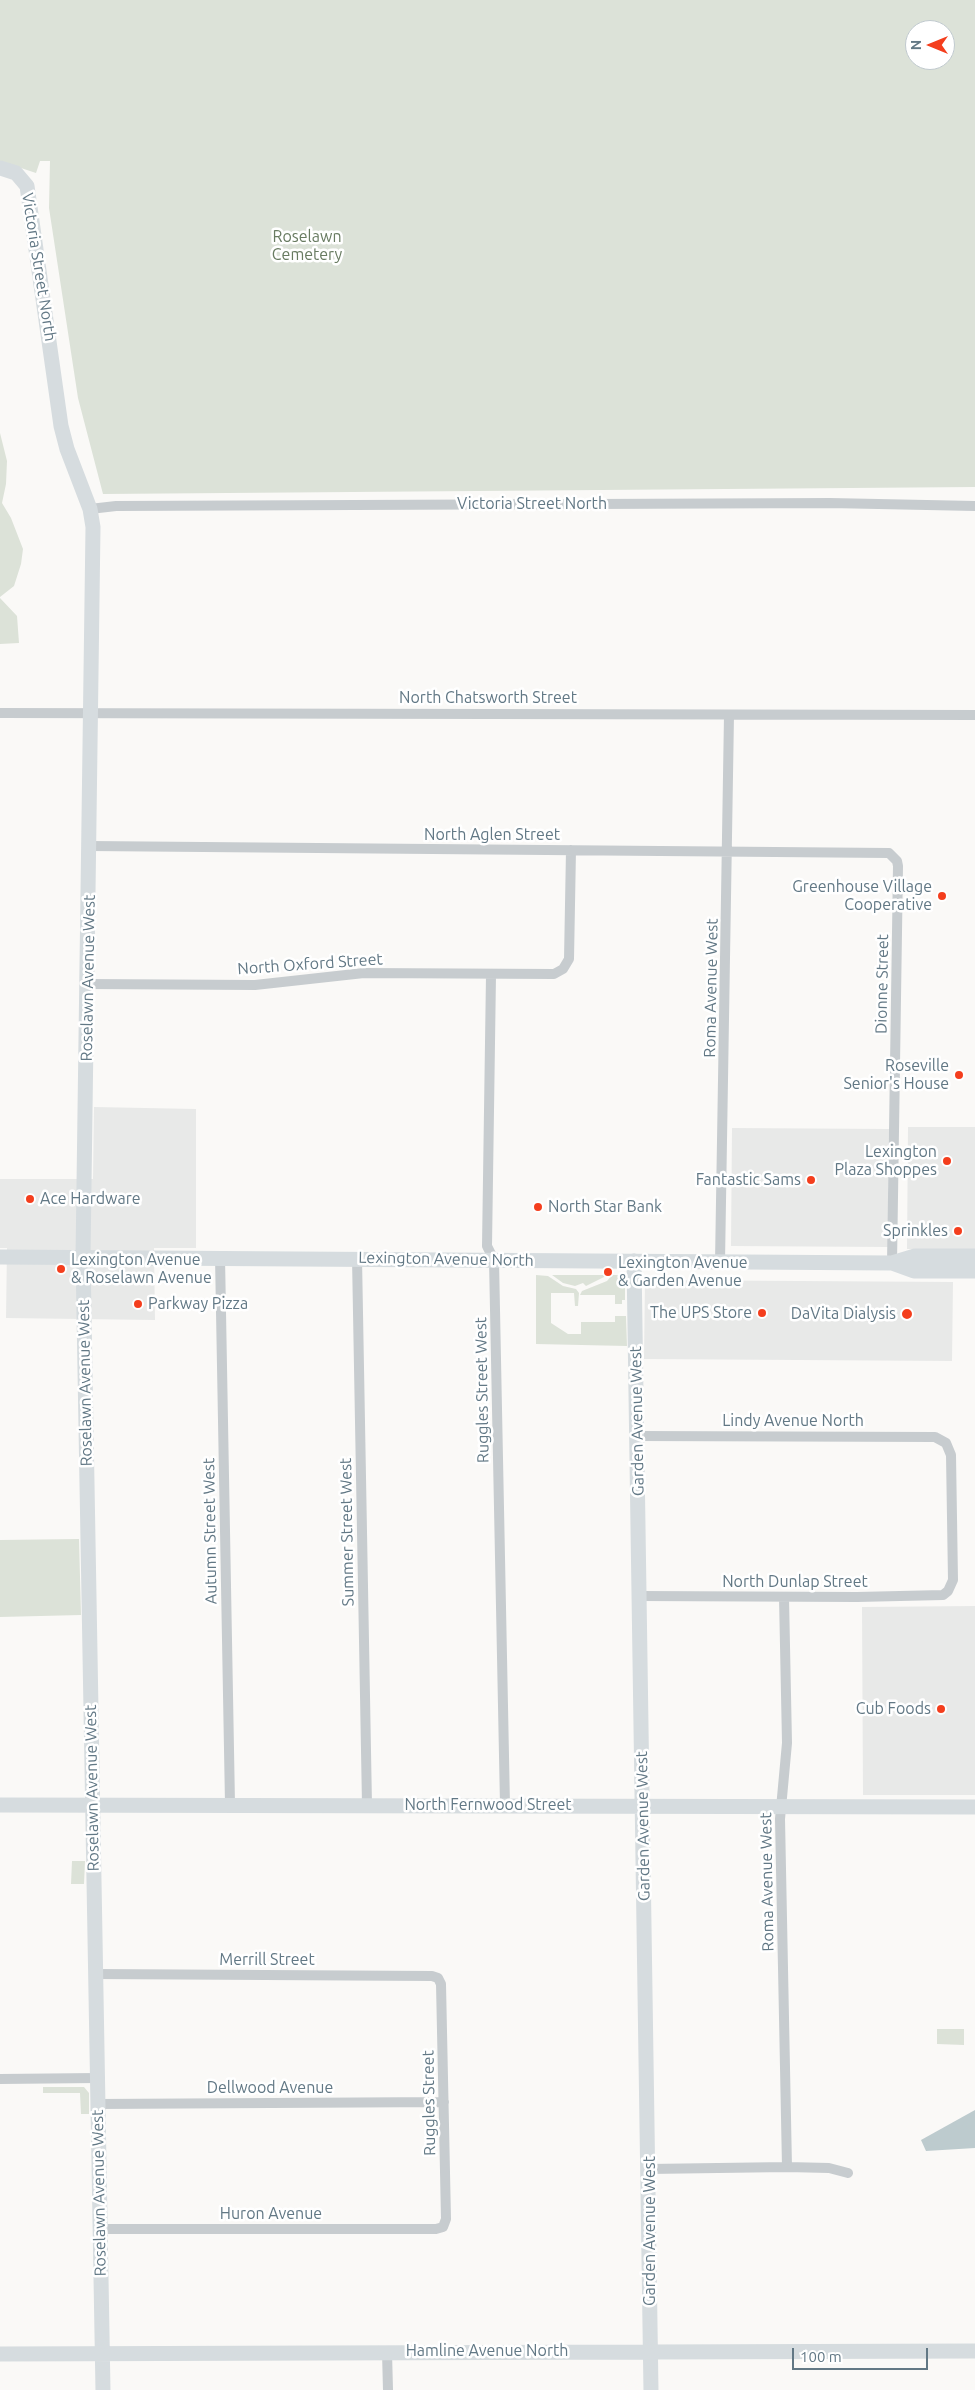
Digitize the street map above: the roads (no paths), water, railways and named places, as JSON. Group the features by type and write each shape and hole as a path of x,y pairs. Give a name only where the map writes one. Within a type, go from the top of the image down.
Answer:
{"street":[{"name":"Victoria Street North","path":"0,168 16,173 27,186 55,382"},
{"name":"Roselawn Avenue West","path":"55,382 67,449 90,509 93,547 83,1257 103,2390"},
{"name":"Victoria Street North","path":"90,509 116,506 810,503 975,506"},
{"name":"North Chatsworth Street","path":"0,713 975,715"},
{"name":"Roma Avenue West","path":"720,1262 729,714"},
{"name":"North Aglen Street","path":"89,846 728,853 884,852 894,857"},
{"name":"North Oxford Street","path":"87,984 255,985 364,973 554,974 564,969 569,959 571,850"},
{"name":"Dionne Street","path":"892,1263 898,866 894,857"},
{"name":"Ruggles Street West","path":"491,975 487,1246 494,1260 505,1805"},
{"name":"Lexington Avenue North","path":"0,1257 892,1263 915,1256 975,1256"},
{"name":"Autumn Street West","path":"220,1257 230,1804"},
{"name":"Summer Street West","path":"357,1258 368,1805"},
{"name":"Garden Avenue West","path":"634,1261 651,2390"},
{"name":"Lexington Avenue North","path":"892,1263 914,1271 975,1271"},
{"name":"Lindy Avenue North","path":"637,1436 935,1437 946,1443 951,1455 953,1580 948,1592"},
{"name":"North Dunlap Street","path":"640,1596 935,1596 948,1592"},
{"name":"Roma Avenue West","path":"784,1597 787,1743 780,1806 787,2167"},
{"name":"North Fernwood Street","path":"0,1805 975,1807"},
{"name":"Merrill Street","path":"96,1974 432,1976 438,1978"},
{"name":"Ruggles Street","path":"438,1978 441,1984 444,2102 446,2219 443,2227"},
{"path":"0,2079 97,2078"},
{"name":"Dellwood Avenue","path":"97,2104 444,2102"},
{"path":"649,2169 787,2167 829,2168 848,2173"},
{"name":"Huron Avenue","path":"99,2229 436,2230 443,2227"},
{"name":"Hamline Avenue North","path":"0,2354 975,2351"},
{"path":"387,2352 388,2390"}],"place":[{"name":"Greenhouse Village Cooperative","path":"942,896"},
{"name":"Roseville Senior's House","path":"959,1075"},
{"name":"Lexington Plaza Shoppes","path":"947,1161"},
{"name":"Fantastic Sams","path":"811,1180"},
{"name":"Ace Hardware","path":"30,1199"},
{"name":"North Star Bank","path":"538,1207"},
{"name":"Sprinkles","path":"958,1231"},
{"name":"Lexington Avenue & Roselawn Avenue","path":"61,1269"},
{"name":"Lexington Avenue & Garden Avenue","path":"608,1272"},
{"name":"Parkway Pizza","path":"138,1304"},
{"name":"The UPS Store","path":"762,1313"},
{"name":"DaVita Dialysis","path":"907,1314"},
{"name":"Cub Foods","path":"941,1709"}],"park label":[{"name":"Roselawn Cemetery","path":"307,246"}]}
